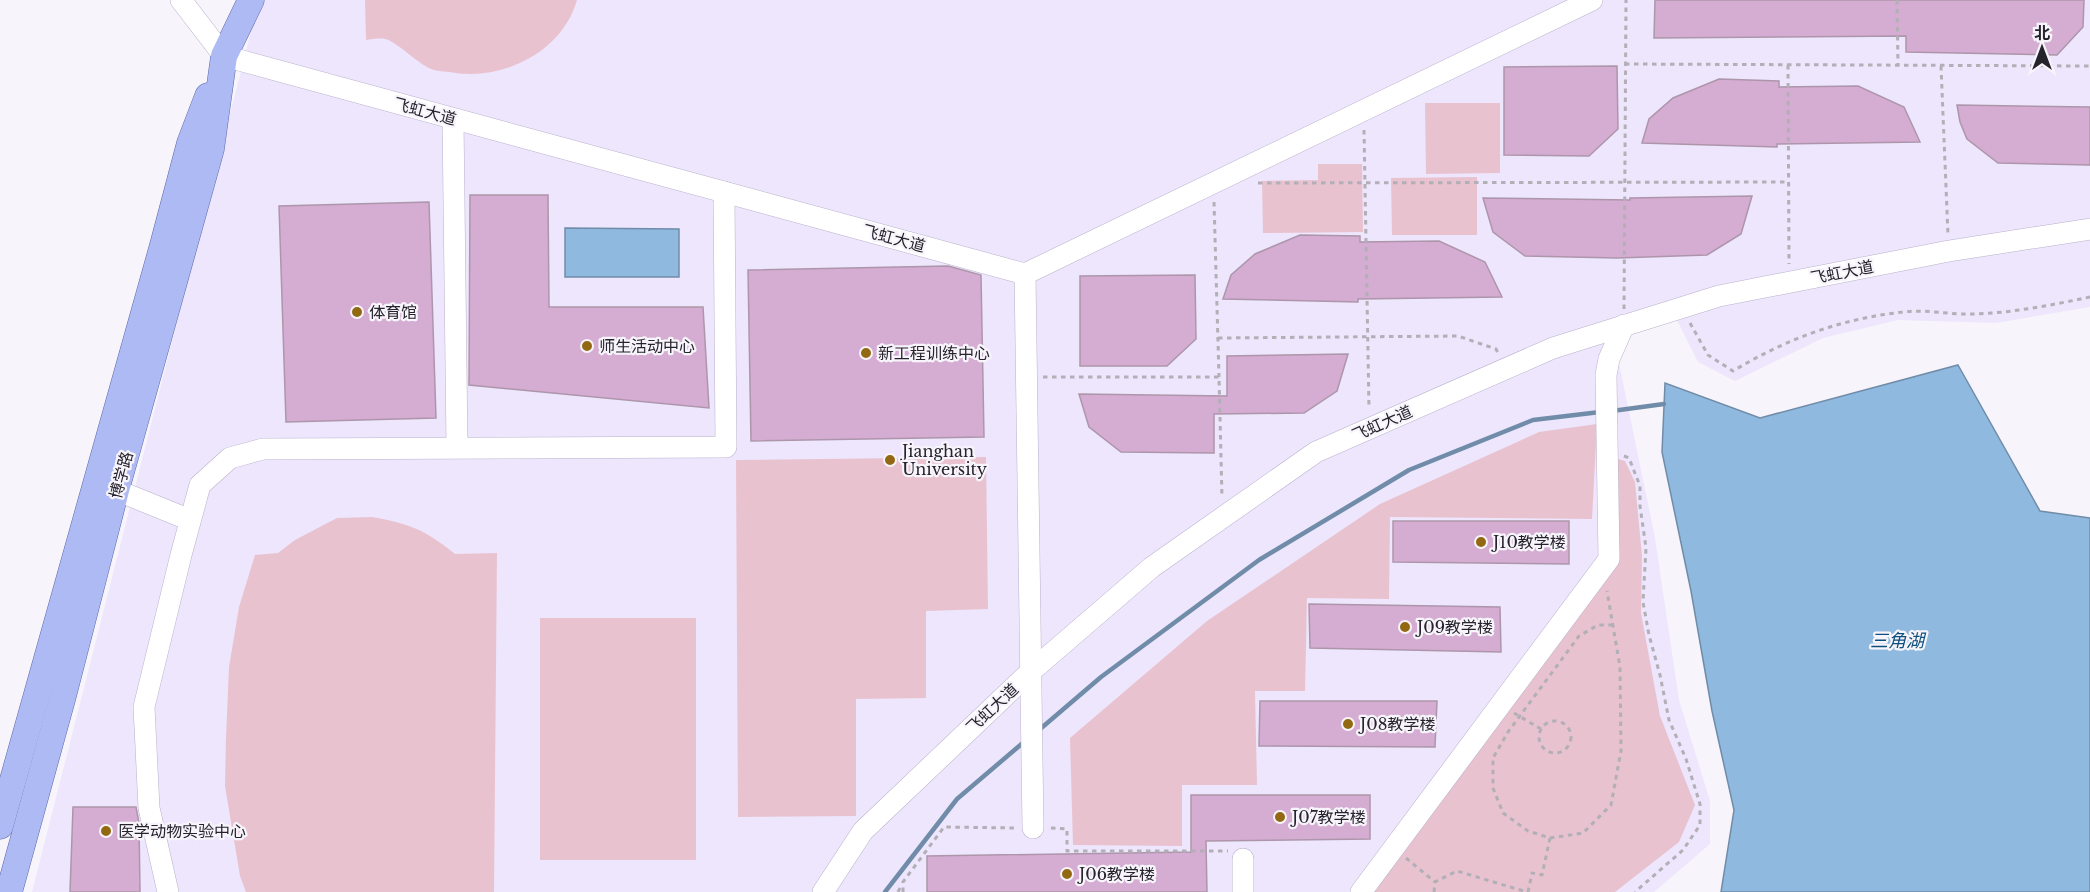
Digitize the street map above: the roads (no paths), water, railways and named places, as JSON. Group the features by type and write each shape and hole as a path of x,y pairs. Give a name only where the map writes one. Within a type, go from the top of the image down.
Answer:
{"main road":[{"name":"博学路","path":"9,892 11,835 63,696 116,490 211,149 229,0"},
{"name":"博学路","path":"0,826 190,144 224,56 251,0"}],"street":[{"path":"181,0 224,56"},
{"path":"1033,828 1025,274 1593,0"},
{"name":"飞虹大道","path":"224,56 1025,274"},
{"path":"453,118 457,447"},
{"path":"168,892 150,854 144,708 200,485 230,458 263,449 726,447 724,192"},
{"name":"飞虹大道","path":"823,892 863,831 1029,672 1152,567 1316,452 1553,348 1719,296 1949,251 2090,229"},
{"path":"1361,892 1609,559 1606,375 1609,359 1624,326"},
{"path":"116,490 190,520"},
{"path":"1243,859 1243,892"}],"water":[{"path":"565,228 679,229 679,277 565,277"},
{"name":"三角湖","path":"1958,365 2040,511 2090,518 2090,892 1721,892 1734,810 1712,711 1691,591 1662,452 1665,383 1760,418"}],"waterway":[{"path":"1612,411 1664,404"},
{"path":"1039,730 1101,677 1259,560 1409,470 1533,420 1600,412"},
{"path":"885,892 957,799 1025,741"}],"place":[{"name":"体育馆","path":"357,312"},
{"name":"师生活动中心","path":"587,346"},
{"name":"新工程训练中心","path":"866,353"},
{"name":"Jianghan University","path":"890,460"},
{"name":"J10教学楼","path":"1481,542"},
{"name":"J09教学楼","path":"1405,627"},
{"name":"J08教学楼","path":"1348,724"},
{"name":"J07教学楼","path":"1280,817"},
{"name":"医学动物实验中心","path":"106,831"},
{"name":"J06教学楼","path":"1067,874"}]}
